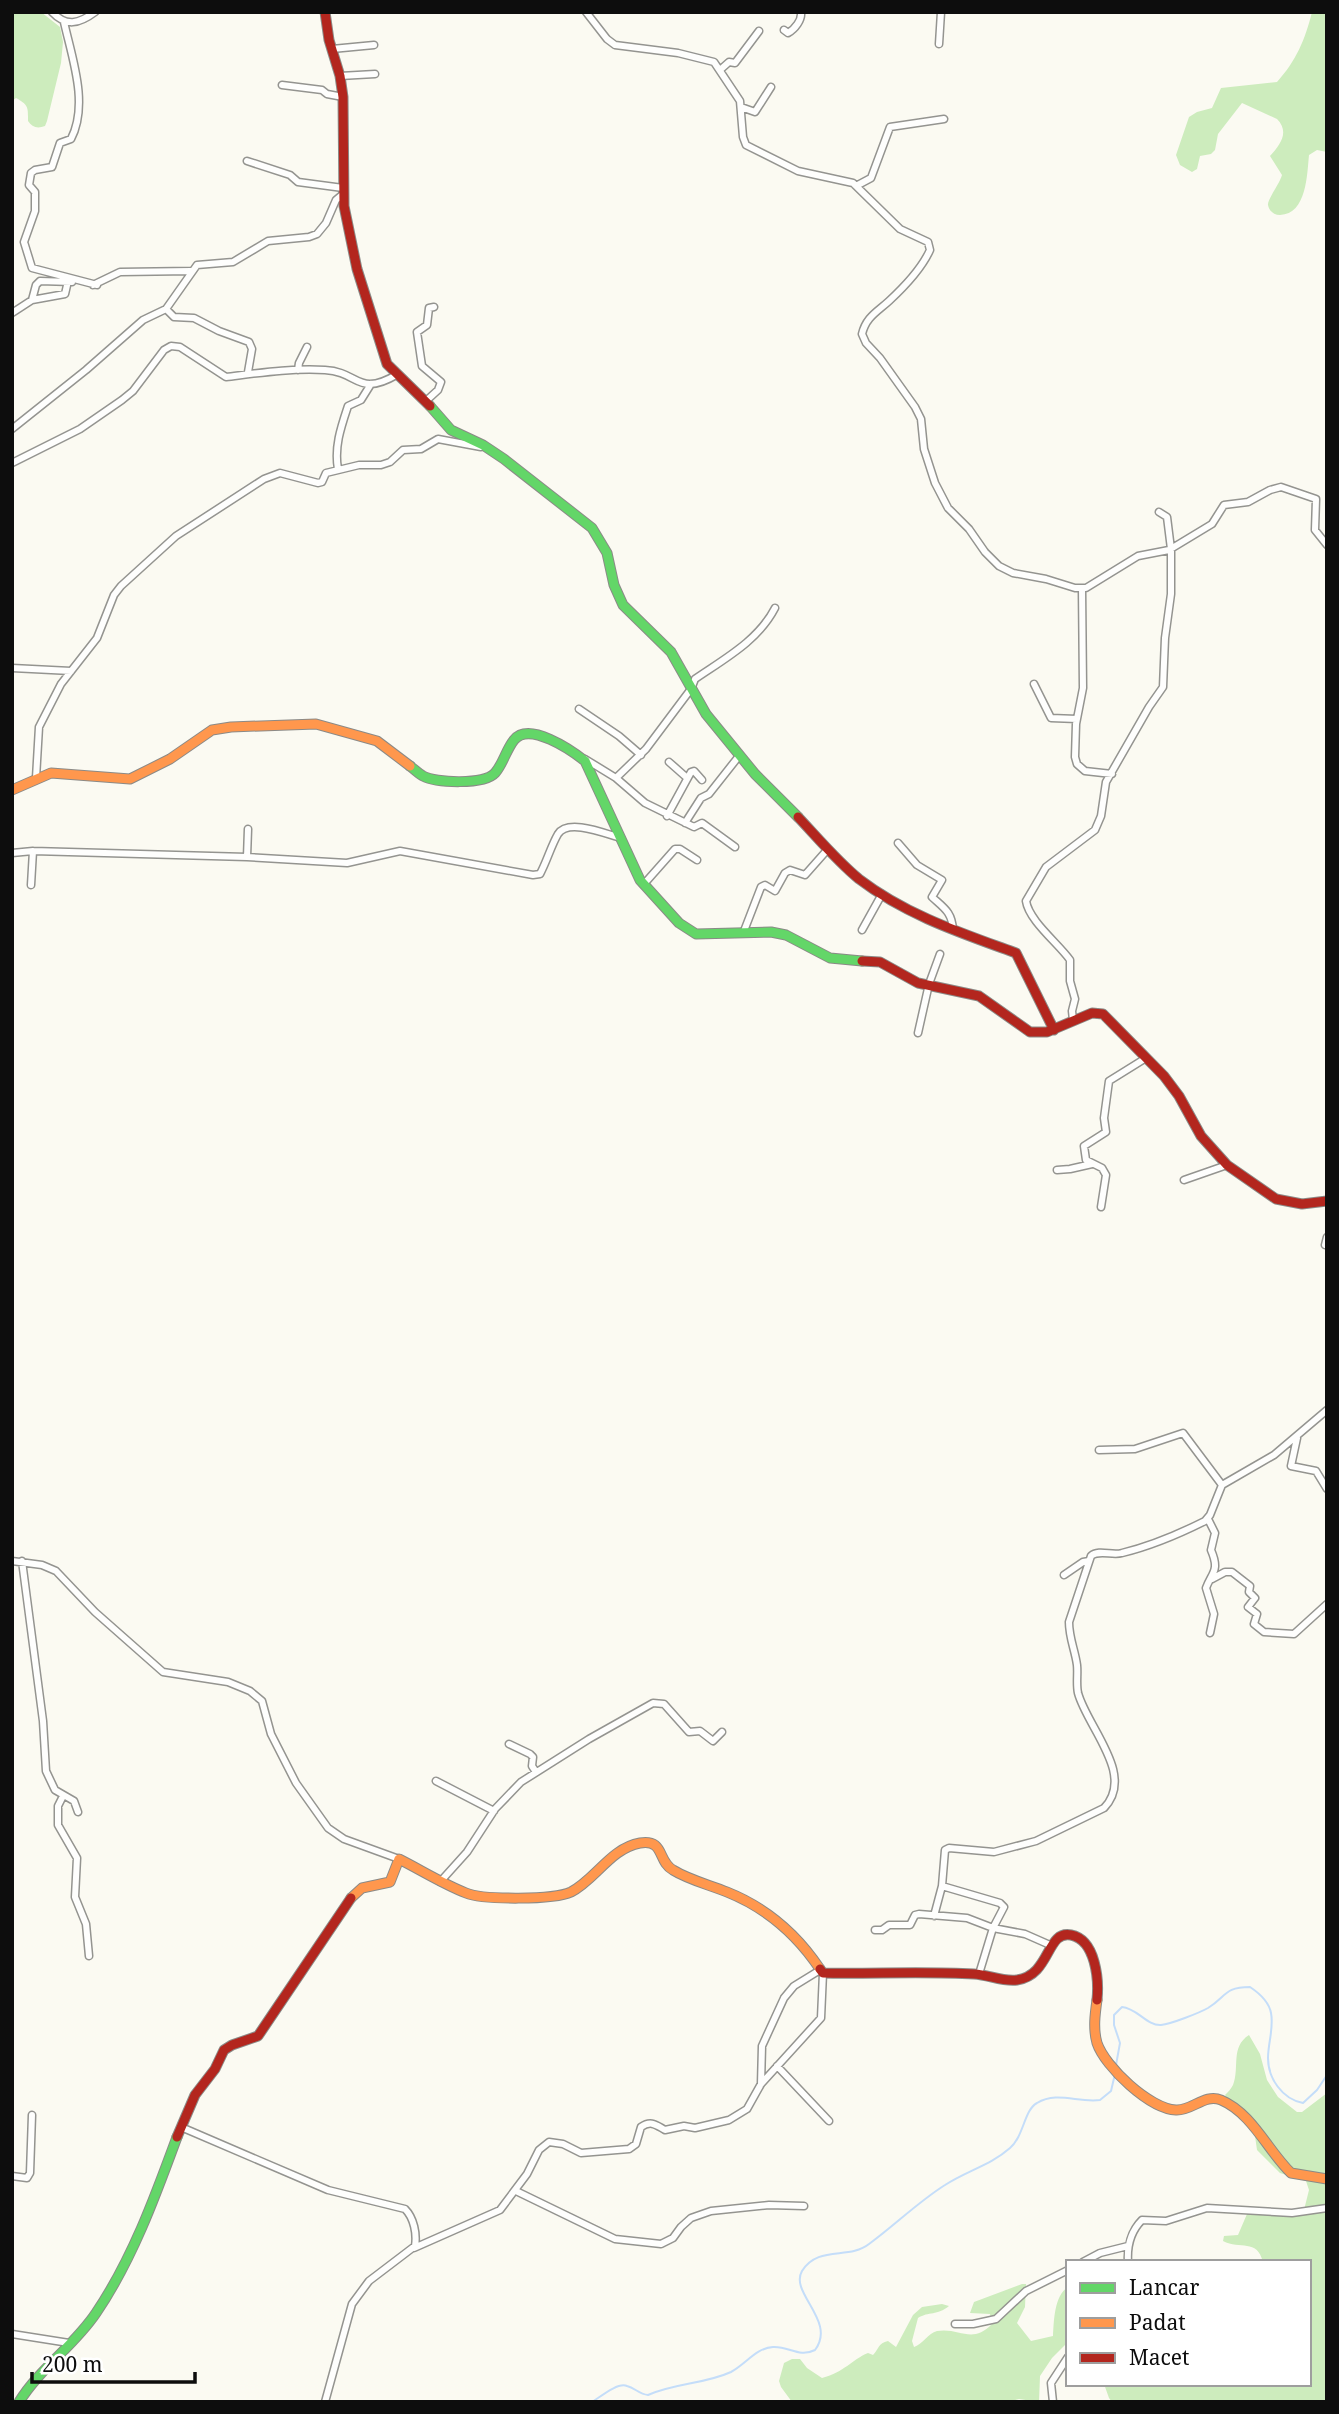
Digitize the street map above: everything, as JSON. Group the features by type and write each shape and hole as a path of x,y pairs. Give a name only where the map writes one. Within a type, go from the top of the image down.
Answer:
{"street":[{"path":"52,12 64,22 79,94 71,139 60,143 52,167 31,173 29,186 35,192 35,208 24,243 33,268 97,285"},
{"path":"64,22 82,21 95,12"},
{"path":"325,12 343,97 343,191 357,268 382,352 398,374 452,430 483,445 555,497 592,528 607,552 614,586 623,605 671,652 706,714 739,756 828,849 858,878 931,922 1016,953 1054,1030"},
{"path":"586,12 615,45 678,53 714,62 738,97 743,137 749,147 798,171 850,182 900,229 930,246 924,261 888,302 869,318 862,334 866,344 880,358 918,412 927,458 948,508 999,566 1020,575 1082,588 1090,587 1138,556 1171,550 1213,523 1224,505 1248,502 1270,489 1281,487 1315,499 1315,530 1327,545"},
{"path":"785,30 788,33 791,31 800,19 801,12"},
{"path":"939,44 941,12"},
{"path":"720,70 729,62 735,63 759,32"},
{"path":"332,49 374,45"},
{"path":"340,76 375,75"},
{"path":"282,85 322,90 327,94 343,97"},
{"path":"741,107 755,112 771,87"},
{"path":"856,186 871,178 890,127 944,120"},
{"path":"247,161 288,174 298,182 343,191"},
{"path":"12,429 143,320 166,309 197,265 238,260 268,241 317,234 343,191"},
{"path":"32,300 36,285 40,281 97,285 120,272 191,271"},
{"path":"12,313 32,300 65,294 68,281"},
{"path":"426,401 441,386 440,379 422,366 417,332 428,325 429,308 433,307"},
{"path":"166,309 174,317 194,318 249,342 252,349 248,372"},
{"path":"12,463 80,429 122,400 134,391 156,358 171,346 180,347 226,377 248,372 330,370 357,382 372,384 398,374"},
{"path":"298,370 307,347"},
{"path":"338,469 335,457 348,406 361,400 372,384"},
{"path":"36,778 39,727 61,684 97,638 114,595 176,536 266,478 280,473 318,483 322,482 326,473 359,464 381,465 390,462 403,450 421,449 438,439 479,447 483,445"},
{"path":"1073,1020 1075,999 1070,981 1069,957 1046,934 1026,900 1046,867 1095,830 1101,816 1106,782 1163,687 1165,638 1170,610 1171,550 1167,517 1159,512"},
{"path":"1082,588 1083,688 1077,719 1077,764 1085,771 1111,774"},
{"path":"616,778 640,755 691,690 695,679 755,636 775,608"},
{"path":"12,668 71,671"},
{"path":"1034,684 1051,718 1077,719"},
{"path":"579,709 619,736 640,755"},
{"path":"12,790 36,778 57,773 130,779 170,759 212,730 298,723 316,724 377,741 423,776 437,780 478,781 496,772 515,738 523,734 537,734 616,778 645,803 667,816 694,827 702,823 735,847"},
{"path":"577,754 588,765 635,872 679,923 696,934 771,932 786,935 823,955 839,960 862,959 880,962 911,981 979,996 1030,1032 1054,1030 1093,1013 1103,1014 1179,1096 1208,1145 1227,1165 1276,1199 1302,1204 1327,1201"},
{"path":"685,823 701,798 709,793 739,756"},
{"path":"668,762 686,777"},
{"path":"667,816 686,777 694,771 702,780"},
{"path":"672,783 680,788"},
{"path":"12,853 247,857 347,863 400,851 537,874 542,870 558,834 566,827 575,826 621,838"},
{"path":"247,857 248,830"},
{"path":"898,843 917,865 942,880 932,897 948,911 953,930"},
{"path":"644,884 675,849 680,849 697,860"},
{"path":"744,931 761,887 775,891 785,873 790,870 805,875 828,849"},
{"path":"31,885 33,852"},
{"path":"862,930 882,894"},
{"path":"918,1033 929,985 940,954"},
{"path":"1101,1207 1106,1175 1102,1168 1086,1160 1085,1143 1107,1129 1104,1118 1108,1083 1146,1058"},
{"path":"1057,1170 1092,1164"},
{"path":"1184,1180 1227,1165"},
{"path":"934,1916 942,1886 946,1849 994,1852 1036,1841 1104,1808 1110,1801 1115,1783 1114,1771 1080,1697 1077,1665 1069,1632 1069,1622 1093,1553 1116,1554 1134,1550 1162,1541 1208,1519 1222,1485 1258,1466 1327,1410"},
{"path":"1099,1450 1135,1449 1183,1433 1222,1485"},
{"path":"1297,1436 1291,1466 1316,1471 1327,1489"},
{"path":"1208,1519 1216,1533 1210,1550 1214,1562 1212,1579 1206,1588 1214,1614 1210,1633"},
{"path":"12,1561 22,1561 56,1571 95,1612 163,1672 228,1682 250,1691 262,1701 271,1734 297,1785 328,1828 344,1839 399,1859 440,1882 472,1895 514,1898 558,1896 571,1892 621,1850 637,1843 650,1842 656,1845 670,1868 734,1895 768,1913 805,1947 821,1971 821,2018 761,2084 747,2109 729,2120 695,2128 684,2126 667,2130 648,2123 641,2127 636,2144 629,2149 581,2153 563,2144 549,2143 539,2150 527,2175 500,2210 414,2248 369,2281 352,2304 325,2402"},
{"path":"22,1561 43,1721 46,1771 49,1782 63,1796 74,1801 78,1812"},
{"path":"1064,1575 1089,1561"},
{"path":"1212,1579 1225,1572 1232,1572 1250,1586 1249,1593 1255,1598 1248,1608 1257,1614 1254,1624 1268,1633 1286,1635 1298,1632 1327,1604"},
{"path":"440,1882 467,1852 494,1811 514,1788 589,1739 653,1703 664,1704 689,1732 700,1731 713,1741 722,1732"},
{"path":"509,1744 533,1757 532,1766 536,1772"},
{"path":"436,1781 494,1811"},
{"path":"63,1796 58,1805 58,1825 77,1858 75,1897 86,1924 89,1956"},
{"path":"19,2402 26,2388 95,2315 116,2278 202,2083 217,2066 225,2050 231,2045 251,2041 258,2036 359,1887 390,1882 399,1859"},
{"path":"942,1886 1003,1904 1004,1910 993,1928 979,1974"},
{"path":"875,1930 883,1930 888,1925 910,1925 916,1914 967,1918 993,1928 1025,1934 1050,1945"},
{"path":"761,2084 762,2046 784,1998 794,1986 821,1971 979,1974 1012,1981 1028,1976 1042,1966 1050,1945 1064,1935 1075,1936 1096,1962 1100,1979 1095,2003 1095,2024 1100,2050 1126,2081 1148,2099 1171,2110 1186,2109 1202,2100 1223,2100 1248,2121 1291,2173 1327,2179"},
{"path":"777,2066 829,2121"},
{"path":"12,2176 27,2178 30,2173 32,2115"},
{"path":"181,2127 328,2190 405,2209 411,2216 416,2235 414,2248"},
{"path":"516,2191 615,2239 661,2244 670,2241 691,2218 711,2211 769,2205 804,2206"},
{"path":"1128,2260 1128,2246 1138,2222 1142,2220 1166,2221 1207,2208 1292,2213 1327,2208"},
{"path":"1087,2260 1101,2253 1128,2246"},
{"path":"955,2324 996,2319 1026,2291 1066,2271"},
{"path":"12,2334 69,2343"},
{"path":"1052,2402 1051,2383 1066,2360"}],"green space":[{"path":"12,12 41,12 60,27 63,42 61,63 47,121 42,127 35,127 28,121 27,107 23,103 16,98 12,101"},
{"path":"1312,12 1327,12 1327,152 1317,150 1309,155 1301,201 1289,213 1278,215 1271,211 1268,205 1282,175 1270,156 1283,134 1277,119 1242,103 1218,134 1215,150 1211,154 1200,156 1197,169 1192,172 1180,165 1176,155 1189,117 1212,108 1221,88 1277,82 1299,50"},
{"path":"1249,2035 1260,2054 1267,2080 1278,2097 1297,2112 1302,2112 1327,2093 1327,2402 1112,2402 1105,2386 1311,2386 1311,2260 1262,2260 1252,2247 1223,2241 1224,2236 1238,2235 1247,2214 1303,2214 1309,2190 1306,2181 1280,2173 1257,2150 1253,2122 1225,2095 1235,2078 1237,2052"},
{"path":"1026,2284 1025,2307 1017,2323 1031,2341 1053,2336 1057,2303 1066,2289 1066,2344 1040,2376 1039,2402 1019,2399 1007,2402 792,2402 781,2387 779,2381 784,2363 792,2359 800,2359 807,2368 822,2378 836,2373 868,2353 873,2355 885,2342 888,2341 896,2347 913,2315 922,2307 942,2304 949,2306 918,2318 912,2341 914,2347 937,2331 972,2334 985,2330 992,2324 990,2314 970,2313 974,2302"}],"waterway":[{"path":"1116,2065 1120,2043 1114,2015 1122,2007 1132,2010 1151,2023 1161,2025 1204,2010 1230,1990 1250,1987 1263,1998 1270,2009 1272,2024 1269,2066 1274,2080 1283,2092 1295,2101 1303,2103 1317,2090 1327,2075"},
{"path":"592,2402 623,2385 648,2395 721,2376 767,2348 779,2347 804,2353 815,2350 820,2339 820,2329 800,2280 802,2271 809,2263 825,2255 861,2249 935,2192 1003,2154 1015,2143 1029,2111 1037,2103 1052,2098 1100,2100 1111,2091 1115,2074"}],"traffic: fast":[{"path":"430,406 451,430 483,445 504,459 592,528 607,553 614,585 623,605 671,652 706,714 755,774 798,817"},
{"path":"410,766 423,776 438,780 481,780 495,773 511,744 521,735 539,735 550,739 585,761 640,880 679,923 696,934 771,932 786,935 830,958 862,961"},
{"path":"19,2402 37,2378 78,2336 109,2293 142,2228 177,2137"}],"traffic: slow":[{"path":"12,790 51,773 130,779 170,759 212,730 231,727 316,724 377,741 410,766"},
{"path":"351,1898 362,1888 390,1882 399,1859 475,1895 518,1898 562,1895 580,1887 620,1851 640,1843 648,1843 657,1847 673,1870 741,1898 768,1914 791,1933 820,1969"},
{"path":"1097,2000 1097,2043 1109,2063 1142,2095 1165,2108 1176,2110 1188,2108 1204,2100 1221,2100 1251,2123 1291,2173 1327,2179"}],"traffic: jam":[{"path":"325,12 343,97 344,206 357,269 387,364 430,406"},
{"path":"798,817 843,865 877,892 934,922 1016,953 1054,1030"},
{"path":"862,961 880,962 918,983 979,996 1030,1032 1047,1032 1092,1013 1103,1014 1164,1076 1179,1096 1201,1136 1227,1165 1276,1199 1302,1204 1327,1201"},
{"path":"177,2137 195,2095 215,2069 224,2050 258,2036 351,1898"},
{"path":"820,1969 823,1973 955,1973 1017,1980 1036,1970 1057,1939 1063,1935 1071,1935 1079,1938 1091,1952 1096,1972 1097,2000"}]}
